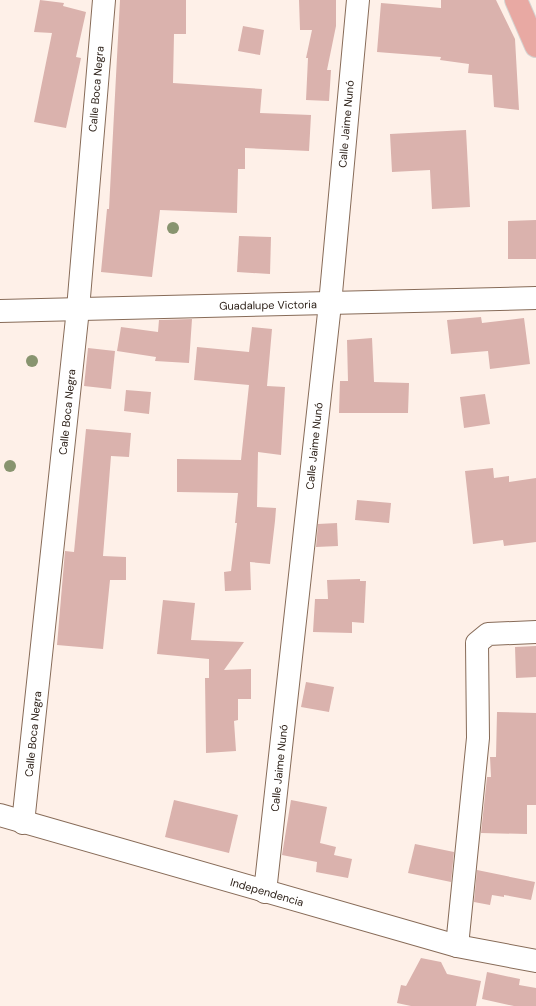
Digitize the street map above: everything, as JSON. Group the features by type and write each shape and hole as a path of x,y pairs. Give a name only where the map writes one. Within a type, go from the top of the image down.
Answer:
{"main road":[{"path":"516,0 536,46"}],"street":[{"name":"Calle Boca Negra","path":"23,823 78,309 104,0"},
{"name":"Calle Jaime Nunó","path":"266,892 330,304 358,0"},
{"name":"Guadalupe Victoria","path":"0,311 536,298"},
{"path":"457,946 478,738 477,643 488,634 536,632"},
{"name":"Independencia","path":"0,815 23,823 457,946 536,961"}],"building":[{"path":"40,0 64,3 63,6 86,12 76,57 81,58 66,128 34,122 52,33 34,32"},
{"path":"120,0 186,0 186,34 174,34 173,83 262,89 260,113 311,115 309,151 245,148 245,169 238,169 237,213 160,210 152,277 101,272 107,209 109,209"},
{"path":"299,0 336,0 336,26 327,70 331,70 329,101 306,100 308,58 306,58 312,30 300,30"},
{"path":"441,0 496,0 515,39 519,110 494,107 492,75 468,73 469,64 440,60 441,57 377,52 381,3 441,8"},
{"path":"243,26 264,30 260,55 238,51"},
{"path":"466,130 470,207 432,209 430,170 392,172 390,134"},
{"path":"536,220 536,259 508,259 508,221"},
{"path":"239,236 271,237 270,274 237,272"},
{"path":"481,317 482,323 524,318 530,364 490,369 488,351 451,354 447,320"},
{"path":"192,319 189,363 155,361 156,357 117,351 121,327 158,332 159,320"},
{"path":"252,327 272,329 267,386 285,387 281,455 258,452 257,507 276,508 275,521 270,564 250,562 251,590 225,591 224,572 231,571 237,523 235,523 238,493 177,492 177,459 241,460 249,385 194,380 197,347 249,352"},
{"path":"372,338 374,382 409,383 408,413 339,413 340,381 348,381 347,340"},
{"path":"88,348 115,351 111,389 84,386"},
{"path":"126,390 151,392 149,414 124,411"},
{"path":"485,394 490,424 464,428 460,397"},
{"path":"86,429 131,433 129,457 111,456 103,556 126,557 126,580 110,580 103,649 57,645 65,551 74,552"},
{"path":"493,468 494,478 509,476 509,482 536,478 536,542 504,546 503,540 473,544 465,471"},
{"path":"357,500 391,503 389,523 355,520"},
{"path":"337,523 338,546 316,547 318,524"},
{"path":"360,579 360,581 366,581 364,623 352,622 352,633 313,632 315,599 328,599 327,580"},
{"path":"163,600 195,603 191,640 244,642 224,670 251,669 251,699 238,699 238,720 234,721 236,751 206,753 205,678 209,678 209,659 157,654"},
{"path":"536,646 536,677 516,678 515,647"},
{"path":"306,682 334,687 329,712 301,707"},
{"path":"497,712 536,713 536,805 527,805 527,834 481,833 487,777 491,777 490,757 496,757"},
{"path":"174,800 238,815 229,853 165,837"},
{"path":"291,800 327,807 320,843 336,847 334,855 352,859 348,878 316,872 317,862 282,855"},
{"path":"415,844 454,852 451,882 408,873"},
{"path":"477,870 535,882 531,900 504,895 504,897 492,895 490,905 474,902"},
{"path":"421,958 441,962 447,974 481,981 476,1006 411,1006 397,1003 401,985 406,986"},
{"path":"487,972 520,979 519,985 536,988 536,1006 514,1006 482,999"}]}
